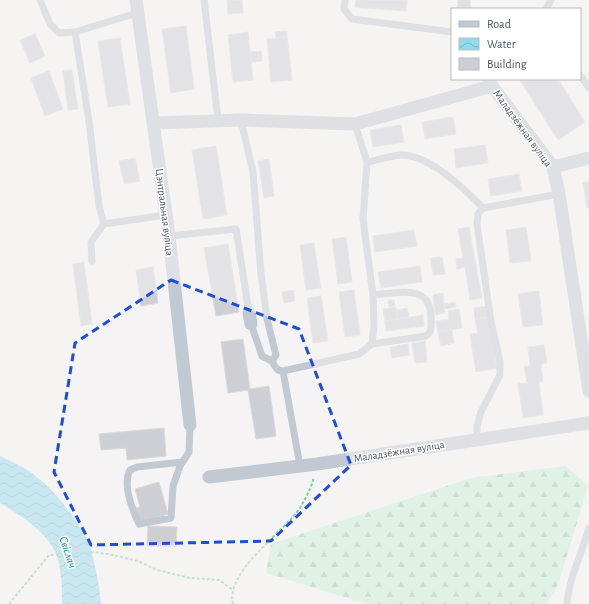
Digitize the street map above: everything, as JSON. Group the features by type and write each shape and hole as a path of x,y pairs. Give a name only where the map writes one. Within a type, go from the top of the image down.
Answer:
{"street":[{"name":"Цэнтральная вуліца","path":"136,0 169,236 190,425"},
{"path":"154,123 241,120 355,124 491,82"},
{"name":"Маладзёжная вуліца","path":"491,82 553,167 559,194 589,391"},
{"path":"553,167 589,158"},
{"name":"Маладзёжная вуліца","path":"209,477 317,464 589,423"}],"lane":[{"path":"40,0 50,24 59,33 75,32 137,13"},
{"path":"204,0 218,120"},
{"path":"345,0 344,9 352,19 451,32"},
{"path":"75,32 89,121 99,206 104,224"},
{"path":"581,76 589,88"},
{"path":"241,120 253,172 261,274 267,319 276,355 272,361"},
{"path":"355,124 367,162 363,218 373,295 374,326 372,344"},
{"path":"367,162 402,155 417,157 435,166 472,197 482,208"},
{"path":"477,440 477,426 481,412 500,375 500,362 491,322 477,224 478,214 482,208 559,194"},
{"path":"92,261 91,242 104,224 166,215"},
{"path":"169,236 236,229 250,318 262,356 272,361 276,368 283,372 359,354 372,344 426,336 430,333 431,310 427,300 421,294 409,292 373,295"},
{"path":"283,372 300,466"},
{"path":"182,462 137,467 130,470 127,476 131,506 139,524 171,518 172,486 182,462 189,452 190,425"},
{"path":"567,604 574,572 589,528"}],"path":[{"path":"233,604 233,590 242,570 256,553 289,521 300,508 312,484 316,473 317,464"},
{"path":"9,604 49,555 93,552 138,561 157,570 190,578 219,580 233,590"}],"highlighted area":[{"path":"171,280 299,329 351,465 271,541 91,545 54,472 75,343"}],"green space":[{"path":"566,466 588,486 558,585 546,604 367,604 266,573 271,544 471,478"}],"water":[{"name":"Свіслач","path":"0,456 24,468 44,483 60,500 81,529 90,547 94,561 101,604 62,604 60,567 52,546 36,528 0,503"}],"building":[{"path":"227,0 242,0 243,13 228,14"},
{"path":"356,0 407,0 406,11 355,7"},
{"path":"186,26 194,89 171,93 162,29"},
{"path":"287,31 287,37 276,38 275,32"},
{"path":"248,32 253,80 233,82 228,35"},
{"path":"35,34 45,56 30,63 20,40"},
{"path":"287,37 292,80 271,82 267,39"},
{"path":"120,38 130,104 108,107 98,41"},
{"path":"261,51 262,61 251,62 250,52"},
{"path":"72,70 78,109 68,110 63,71"},
{"path":"49,71 63,109 45,116 31,78"},
{"path":"520,80 559,80 585,122 558,140"},
{"path":"453,117 456,134 425,139 422,122"},
{"path":"401,125 404,142 373,147 370,130"},
{"path":"485,145 488,163 456,168 454,149"},
{"path":"216,146 227,215 203,219 192,150"},
{"path":"135,158 140,181 124,184 119,161"},
{"path":"269,159 274,196 264,198 258,161"},
{"path":"519,174 522,191 491,196 488,179"},
{"path":"589,182 589,208 587,208 583,183"},
{"path":"469,227 482,298 470,300 465,267 457,269 456,259 463,258 458,229"},
{"path":"526,227 531,261 510,263 506,230"},
{"path":"414,230 417,246 375,252 373,236"},
{"path":"346,237 352,282 338,284 332,239"},
{"path":"314,243 321,288 306,290 300,245"},
{"path":"228,244 239,312 216,316 204,248"},
{"path":"442,257 445,274 433,275 431,258"},
{"path":"84,262 92,324 81,326 73,264"},
{"path":"420,266 422,282 381,288 378,272"},
{"path":"153,267 158,303 141,306 136,270"},
{"path":"293,290 295,301 284,303 282,292"},
{"path":"354,290 360,335 345,337 339,292"},
{"path":"539,291 543,325 523,327 518,294"},
{"path":"443,293 445,313 435,315 433,295"},
{"path":"321,296 328,341 313,343 307,298"},
{"path":"388,300 394,300 395,306 389,307"},
{"path":"455,302 456,307 446,309 445,304"},
{"path":"487,306 488,317 475,319 474,308"},
{"path":"396,307 398,319 385,321 383,309"},
{"path":"407,308 409,317 398,319 397,310"},
{"path":"459,309 462,328 438,332 436,321 449,319 448,311"},
{"path":"423,315 424,326 386,331 385,321"},
{"path":"488,317 497,368 476,372 470,334 478,333 475,319"},
{"path":"452,330 454,343 441,346 438,332"},
{"path":"243,339 250,389 269,386 276,436 256,439 248,390 228,393 221,342"},
{"path":"425,341 427,362 415,363 412,343"},
{"path":"408,344 409,355 392,358 390,347"},
{"path":"544,345 547,363 541,364 543,381 539,382 543,415 523,418 518,384 527,383 524,366 530,366 528,347"},
{"path":"164,428 166,456 127,460 126,448 101,450 99,434"},
{"path":"159,482 168,514 140,522 136,508 140,507 135,489"},
{"path":"148,526 177,527 176,547 147,546"}]}
